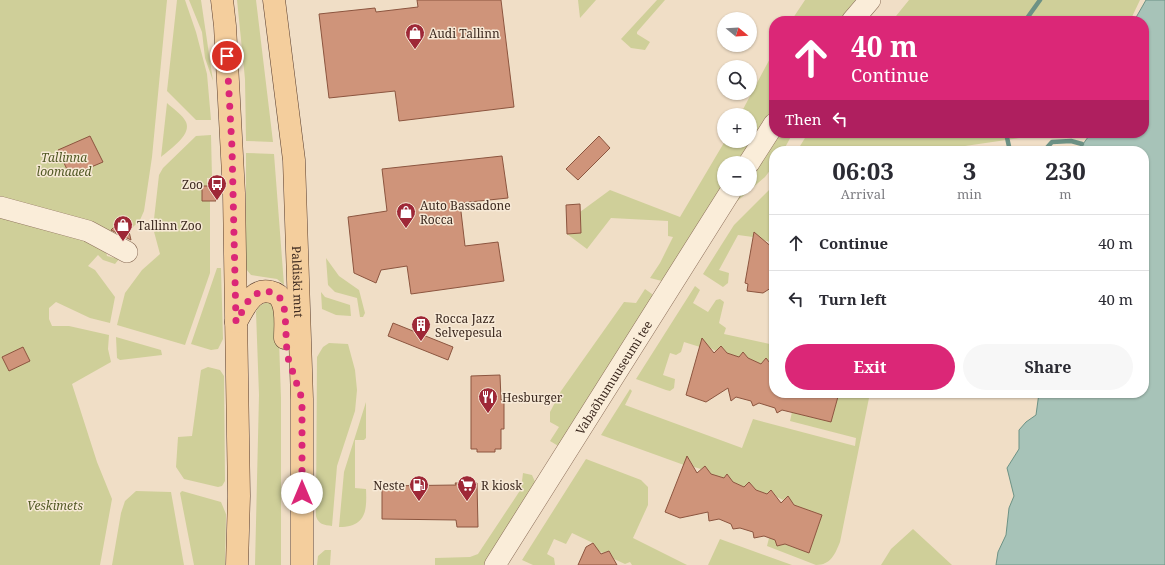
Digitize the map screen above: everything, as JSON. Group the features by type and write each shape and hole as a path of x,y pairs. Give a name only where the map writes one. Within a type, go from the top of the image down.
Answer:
{"main road":[{"path":"222,0 232,133 239,496 237,565"},
{"name":"Paldiski mnt","path":"274,0 294,160 302,399 302,565"},
{"path":"236,322 250,298 258,293 267,291 276,294 282,300 285,312 287,355 302,399"}],"street":[{"path":"856,16 870,0"},
{"path":"753,156 769,132"},
{"name":"Vabaõhumuuseumi tee","path":"495,565 728,196"},
{"path":"0,207 88,231 127,252"}],"green space":[{"name":"Tallinna loomaaed","path":"0,0 167,0 152,157 144,211 140,220 129,231 128,227 117,224 113,229 109,241 105,247 107,256 119,259 115,264 103,260 98,255 88,266 95,270 115,297 110,323 90,318 56,302 49,308 49,319 52,326 69,326 109,335 108,349 111,362 72,384 97,462 112,499 100,565 0,565"},
{"path":"177,0 185,0 196,32 207,74 211,120 196,120 167,91"},
{"path":"189,0 201,0 213,81 205,58 202,32"},
{"path":"237,0 256,0 273,142 246,141 245,79"},
{"path":"578,0 596,0 580,18"},
{"path":"657,0 665,0 637,32 637,34 650,42 645,50 631,48 621,39"},
{"path":"805,0 857,0 844,16 794,16"},
{"path":"909,0 1140,0 1132,16 896,16"},
{"path":"769,60 769,118 757,136 757,108 744,108 748,100 757,100 757,83"},
{"path":"167,103 182,117 186,122 187,127 186,132 179,142 161,157"},
{"path":"211,135 212,178 207,178 210,201 210,273 185,345 117,325 125,293 142,270 160,254 153,228 159,175 163,168 196,136"},
{"path":"774,138 790,138 786,146 769,146 769,172 757,184 757,165"},
{"path":"805,138 1019,138 965,146 800,146"},
{"path":"721,148 750,148 744,156 717,156 717,196 719,196 662,281 650,278 660,263 673,237 668,236 668,221 611,218 587,249 567,234 581,233 580,212 610,190 680,217"},
{"path":"246,153 274,154 284,285 277,279 251,275 246,269"},
{"path":"769,190 769,242 763,240 756,234 753,237 738,235 719,270 729,273 728,283 723,287 703,274 734,225"},
{"path":"738,196 743,196 734,204"},
{"path":"326,258 339,276 359,290 365,313 363,317 360,317 357,298 335,292 328,285"},
{"path":"217,268 221,268 223,339 218,349 211,350 191,344"},
{"path":"695,286 700,290 693,303 708,312 716,300 720,299 724,302 719,323 726,328 724,334 769,344 769,361 766,358 761,364 748,358 743,353 739,357 727,353 721,346 716,351 710,348 705,342 700,347 684,342 681,352 676,355 670,353 663,375 675,379 674,388 670,391 636,379"},
{"path":"645,289 652,294 653,298 560,447 550,441 559,427 550,422 550,412 561,391 624,302 636,303"},
{"path":"321,292 325,297 350,305 351,316 336,315 322,309"},
{"path":"267,302 275,305 278,312 281,398 281,565 255,565 259,395 256,312 259,306"},
{"path":"116,337 161,350 162,355 120,360 117,358"},
{"path":"329,343 348,344 355,370 357,390 355,411 337,466 332,526 322,524 318,521 316,516 317,357 323,347"},
{"path":"208,367 220,370 224,376 225,481 222,486 218,487 184,479 176,467 178,437 192,436 201,370"},
{"path":"630,389 632,391 625,405 742,448 753,419 855,446 856,438 790,421 792,412 831,422 838,398 869,398 840,542 832,558 821,565 816,565 767,546 769,538 775,540 777,546 785,544 809,553 822,515 794,505 788,496 783,500 777,497 771,490 767,494 756,490 749,482 744,487 733,482 727,474 724,478 711,474 705,466 701,469 694,467 689,459 684,465 601,435"},
{"path":"366,402 366,438 364,440 355,440 355,488 366,489 365,511 360,521 348,526 339,527 344,472"},
{"path":"586,459 641,480 648,487 648,505 633,538 687,565 632,565 630,562 625,564 614,559 609,551 603,553 598,551 593,543 572,533 566,544 554,539 547,554 554,558 555,565 533,565 522,560"},
{"path":"523,473 532,475 536,484 485,565 435,565 435,558 470,557 478,554 521,489"},
{"path":"136,491 171,492 184,565 112,565 121,513 125,501"},
{"path":"182,491 221,502 226,514 225,565 194,565 180,493"},
{"path":"913,529 952,565 881,565 891,549"},
{"path":"720,539 792,565 708,565"},
{"path":"325,550 331,550 330,565 317,565 318,556"}],"shaded area":[{"path":"1146,0 1165,0 1165,565 996,565 998,552 1006,535 1009,508 1014,496 1007,468 1019,449 1019,430 1026,422 1036,415 1038,398 1149,398 1149,146 1082,146 1087,138 1149,138 1149,16 1137,16"}],"building":[{"name":"Audi Tallinn","path":"417,0 501,0 514,107 399,121 395,91 329,98 319,14 375,8 376,12 418,7"},
{"path":"90,136 103,162 70,176 58,150"},
{"path":"599,136 610,148 578,180 566,169"},
{"name":"Auto Bassadone Rocca","path":"502,156 508,198 460,203 465,246 498,242 504,281 411,294 407,266 381,270 376,283 354,273 348,217 387,211 382,169"},
{"path":"202,186 216,186 216,201 202,201"},
{"path":"580,204 581,233 567,234 566,205"},
{"path":"117,224 128,227 131,240 111,230"},
{"path":"754,232 769,245 769,289 763,293 747,291 748,284 745,283"},
{"name":"Rocca Jazz Selvepesula","path":"393,323 453,347 448,360 388,336"},
{"path":"702,338 714,353 721,346 727,353 739,357 743,352 748,358 761,364 766,358 769,362 769,398 838,398 831,422 782,410 777,413 775,408 759,403 753,406 751,401 736,397 731,401 728,388 706,402 686,395"},
{"path":"23,347 30,361 9,371 2,357"},
{"name":"Hesburger","path":"500,375 501,400 504,400 504,429 501,429 501,449 495,449 495,452 477,452 477,449 471,449 471,376"},
{"path":"687,456 697,473 705,466 711,474 724,478 727,474 733,482 744,487 749,482 756,490 767,494 771,490 781,503 788,496 794,505 822,515 809,553 785,544 777,546 775,540 764,536 754,538 753,532 740,528 733,529 731,524 719,519 709,521 708,512 680,518 665,512"},
{"name":"Neste","path":"455,483 477,483 478,527 457,527 456,520 382,519 382,486 456,485"},
{"path":"593,543 601,554 609,551 617,565 578,565 586,547"}],"waterway":[{"path":"1029,16 1040,0"},
{"path":"1007,138 1009,146"},
{"path":"1048,146 1052,142 1071,141 1082,144"}],"place":[{"name":"Audi Tallinn","path":"415,50"},
{"name":"Zoo","path":"217,201"},
{"name":"Auto Bassadone Rocca","path":"406,229"},
{"name":"Tallinn Zoo","path":"123,242"},
{"name":"Rocca Jazz Selvepesula","path":"421,342"},
{"name":"Hesburger","path":"488,414"},
{"name":"Neste","path":"419,502"},
{"name":"R kiosk","path":"467,502"}],"route":[{"path":"227,56 234,193 236,322 250,298 258,293 267,291 276,294 282,300 285,312 287,355 302,399 302,493"}],"park label":[{"name":"Veskimets","path":"55,505"}]}
